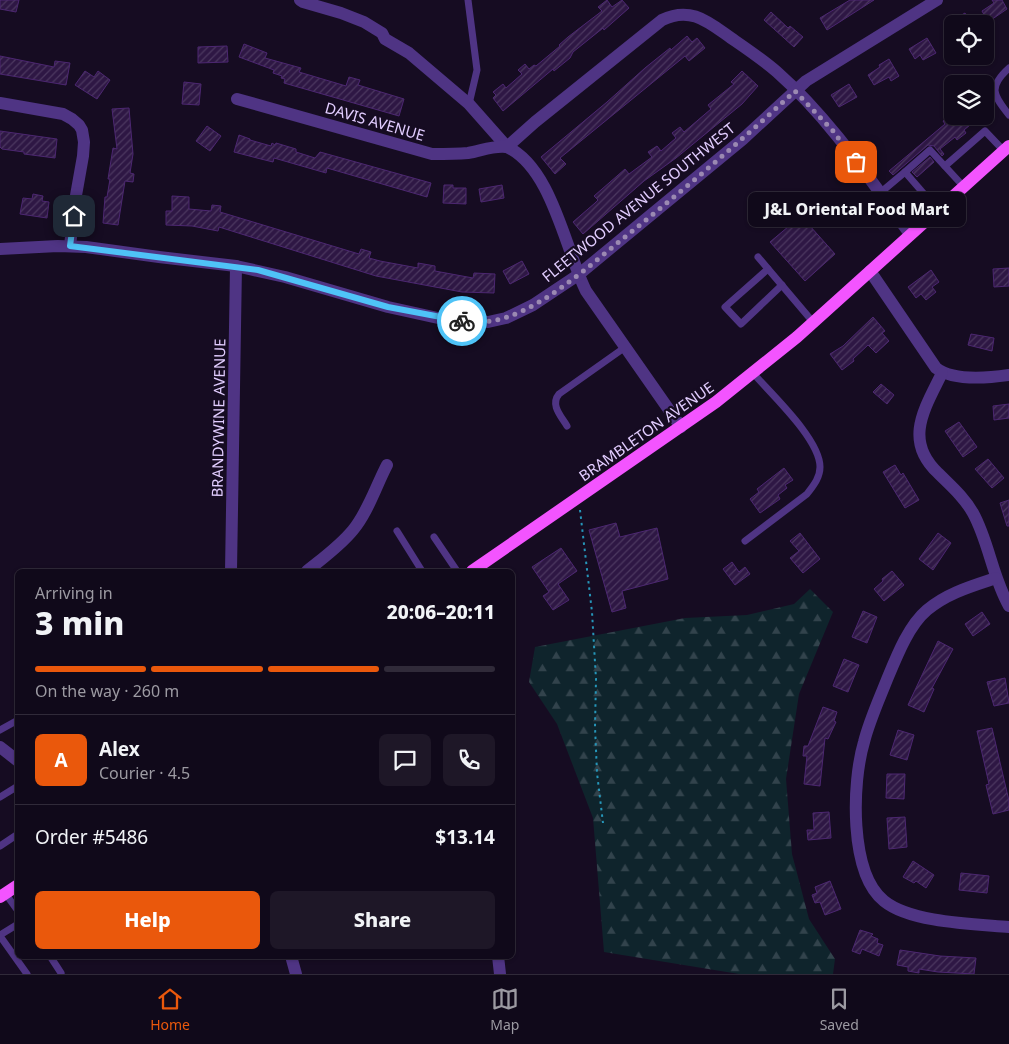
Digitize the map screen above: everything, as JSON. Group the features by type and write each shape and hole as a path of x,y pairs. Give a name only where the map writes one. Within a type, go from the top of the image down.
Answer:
{"main road":[{"name":"BRAMBLETON AVENUE","path":"475,569 681,427 753,373 830,307 1006,149"},
{"path":"3,895 15,887"}],"street":[{"path":"300,0 364,22 382,33 385,39 409,53 469,104 507,148 522,158 536,174 553,205 578,275 586,291 681,427"},
{"name":"FLEETWOOD AVENUE SOUTHWEST","path":"0,249 70,246 236,266 285,277 388,307 447,320 488,322 506,318 533,305 578,275 743,139 814,75 937,0"},
{"path":"507,148 535,122 662,20 672,15 693,15 705,20 778,73 833,131 910,234"},
{"name":"DAVIS AVENUE","path":"237,99 432,154 469,152 491,147 507,148"},
{"path":"0,103 63,114 72,119 82,130 83,156 70,246"},
{"name":"BRANDYWINE AVENUE","path":"231,569 236,266"},
{"path":"870,271 936,368 942,373 976,377 1009,375"},
{"path":"942,373 923,411 920,424 920,449 936,472 956,490 974,514 996,578 1009,606"},
{"path":"309,569 343,542 354,529 387,465"},
{"path":"996,578 957,592 926,610 897,654 864,742 856,787 858,845 868,881 883,901 893,908 904,913 939,920 1009,927"},
{"path":"0,746 15,758"},
{"path":"292,959 296,974"},
{"path":"498,959 500,974"}],"lane":[{"path":"468,0 477,70 469,104"},
{"path":"1009,68 995,84 998,100 1009,115"},
{"path":"945,166 985,131 1006,149"},
{"path":"880,193 930,150 964,187"},
{"path":"905,172 938,210"},
{"path":"758,257 813,322"},
{"path":"768,269 725,307 741,324 782,285"},
{"path":"567,426 555,407 555,398 624,348"},
{"path":"745,541 807,494 818,476 820,466 813,445 805,431 753,373"},
{"path":"397,532 421,569"},
{"path":"434,537 456,569"},
{"path":"0,730 15,722"},
{"path":"0,797 15,788"},
{"path":"0,846 15,836"},
{"path":"3,895 15,908"},
{"path":"15,926 0,936 15,957"},
{"path":"16,959 27,974"},
{"path":"52,959 61,973"}],"path":[{"path":"579,498 592,612 596,679 595,727 603,823"}],"green space":[{"path":"810,589 833,612 799,694 786,779 792,854 809,919 835,959 833,974 739,974 604,952 593,818 557,724 529,682 535,647 685,618 747,615 794,604"}],"building":[{"path":"0,0 19,0 16,12 0,9"},
{"path":"607,0 612,7 622,0 629,8 503,111 493,98 496,95 493,92 503,84 506,88 522,74 518,70 525,64 529,69 534,65 536,66 568,37 602,11 598,7"},
{"path":"850,0 874,0 827,30 820,18"},
{"path":"992,0 1002,0 1007,9 994,18 994,15 984,15 982,11 994,3"},
{"path":"771,12 788,28 790,26 803,37 794,47 764,20"},
{"path":"687,36 692,42 697,38 705,48 689,61 685,56 560,158 566,164 555,174 541,157 645,68"},
{"path":"927,38 936,53 923,60 920,55 915,59 909,49"},
{"path":"244,44 267,53 265,58 301,68 299,72 346,86 349,77 360,80 358,85 404,99 399,116 284,83 285,79 273,73 274,70 239,57"},
{"path":"227,46 228,62 198,63 198,47"},
{"path":"0,56 54,67 55,61 70,63 66,85 0,74"},
{"path":"889,59 899,76 891,81 889,77 874,85 868,75"},
{"path":"85,71 94,77 98,71 110,80 97,99 75,85"},
{"path":"742,71 758,86 742,104 676,158 644,181 583,234 573,222 598,200 594,196 625,169 629,174 652,157 648,152 657,146 661,151 676,138 672,133 680,127 684,132 711,109 708,105 734,84 731,82"},
{"path":"184,82 201,84 199,105 182,104"},
{"path":"849,84 857,97 839,107 831,95"},
{"path":"129,108 133,154 130,173 134,174 133,182 125,181 118,225 103,223 113,148 117,149 112,109"},
{"path":"944,125 970,125 964,130 966,133 957,140 955,137 940,149 944,154 942,156 934,146 928,145 893,175 889,171"},
{"path":"207,126 221,136 210,151 196,141"},
{"path":"0,131 57,139 55,158 2,149 0,147"},
{"path":"239,135 271,146 272,143 275,145 276,143 296,149 296,152 315,158 320,152 431,183 427,197 327,168 326,173 274,158 273,162 234,152"},
{"path":"930,157 934,162 917,177 912,172"},
{"path":"444,185 453,185 453,188 466,188 466,204 443,203"},
{"path":"502,185 504,198 481,202 479,189"},
{"path":"33,194 43,196 42,201 49,202 47,218 20,214 23,198 32,199"},
{"path":"172,196 189,197 189,209 211,211 212,205 221,206 220,212 359,254 361,249 371,252 369,258 380,261 418,268 418,263 435,266 435,271 473,278 474,273 495,274 494,293 462,292 376,276 219,227 218,231 192,226 166,225 166,211 172,211"},
{"path":"801,216 835,254 805,281 770,242"},
{"path":"522,261 529,274 510,284 503,271"},
{"path":"1009,268 1009,286 994,287 993,269"},
{"path":"931,270 939,282 932,287 936,292 926,300 921,294 916,298 908,287"},
{"path":"873,317 885,331 882,333 889,341 876,353 868,345 853,359 854,361 842,370 830,354 843,346"},
{"path":"971,334 994,338 992,351 968,345"},
{"path":"881,384 894,395 887,404 873,392"},
{"path":"1009,404 1009,418 994,420 993,406"},
{"path":"959,422 977,447 963,457 945,431"},
{"path":"988,459 1004,478 992,488 975,469"},
{"path":"895,465 901,475 903,473 919,500 905,508 883,472"},
{"path":"784,468 793,480 785,485 787,488 778,495 780,499 760,513 750,499 759,492 757,489"},
{"path":"1009,500 1009,526 1007,526 1000,503"},
{"path":"616,523 620,537 657,528 668,579 622,591 626,608 612,612 589,530"},
{"path":"800,533 820,559 803,573 790,558 799,551 790,541"},
{"path":"938,533 951,543 933,570 919,559"},
{"path":"561,548 577,571 558,584 569,600 553,610 543,596 549,592 532,567"},
{"path":"732,562 739,572 745,567 750,574 735,585 723,569"},
{"path":"892,571 904,585 884,601 874,589"},
{"path":"863,611 877,617 867,643 852,637"},
{"path":"982,612 990,624 973,636 965,624"},
{"path":"938,641 953,649 932,688 934,689 924,712 908,705"},
{"path":"844,659 859,665 848,692 833,686"},
{"path":"1005,678 1009,703 994,706 987,682"},
{"path":"823,707 837,712 834,721 836,722 828,739 825,738 820,786 804,784 807,756 803,756 804,746 808,746"},
{"path":"992,728 1009,801 1009,810 993,814 986,785 989,784 977,731"},
{"path":"898,730 914,735 907,760 890,755"},
{"path":"887,774 905,774 904,799 886,798"},
{"path":"829,812 831,838 808,840 807,830 814,830 813,813"},
{"path":"905,817 907,847 889,849 887,818"},
{"path":"913,861 934,875 926,888 916,881 914,883 903,877"},
{"path":"961,873 989,876 987,893 959,890"},
{"path":"830,881 841,909 825,915 820,902 815,903 812,895 817,893 815,887"},
{"path":"860,930 873,934 871,936 878,939 877,943 883,945 879,956 862,949 860,954 852,951"},
{"path":"900,950 940,956 976,958 974,974 919,969 919,973 908,971 908,967 897,965"}],"way so far":[{"path":"462,321 488,322 506,318 533,305 561,287 657,211 743,139 795,91 833,131 856,162"}],"place":[{"name":"J&L Oriental Food Mart","path":"856,162"}],"route":[{"path":"74,216 70,246 258,270 388,307 447,320 462,321"}]}
